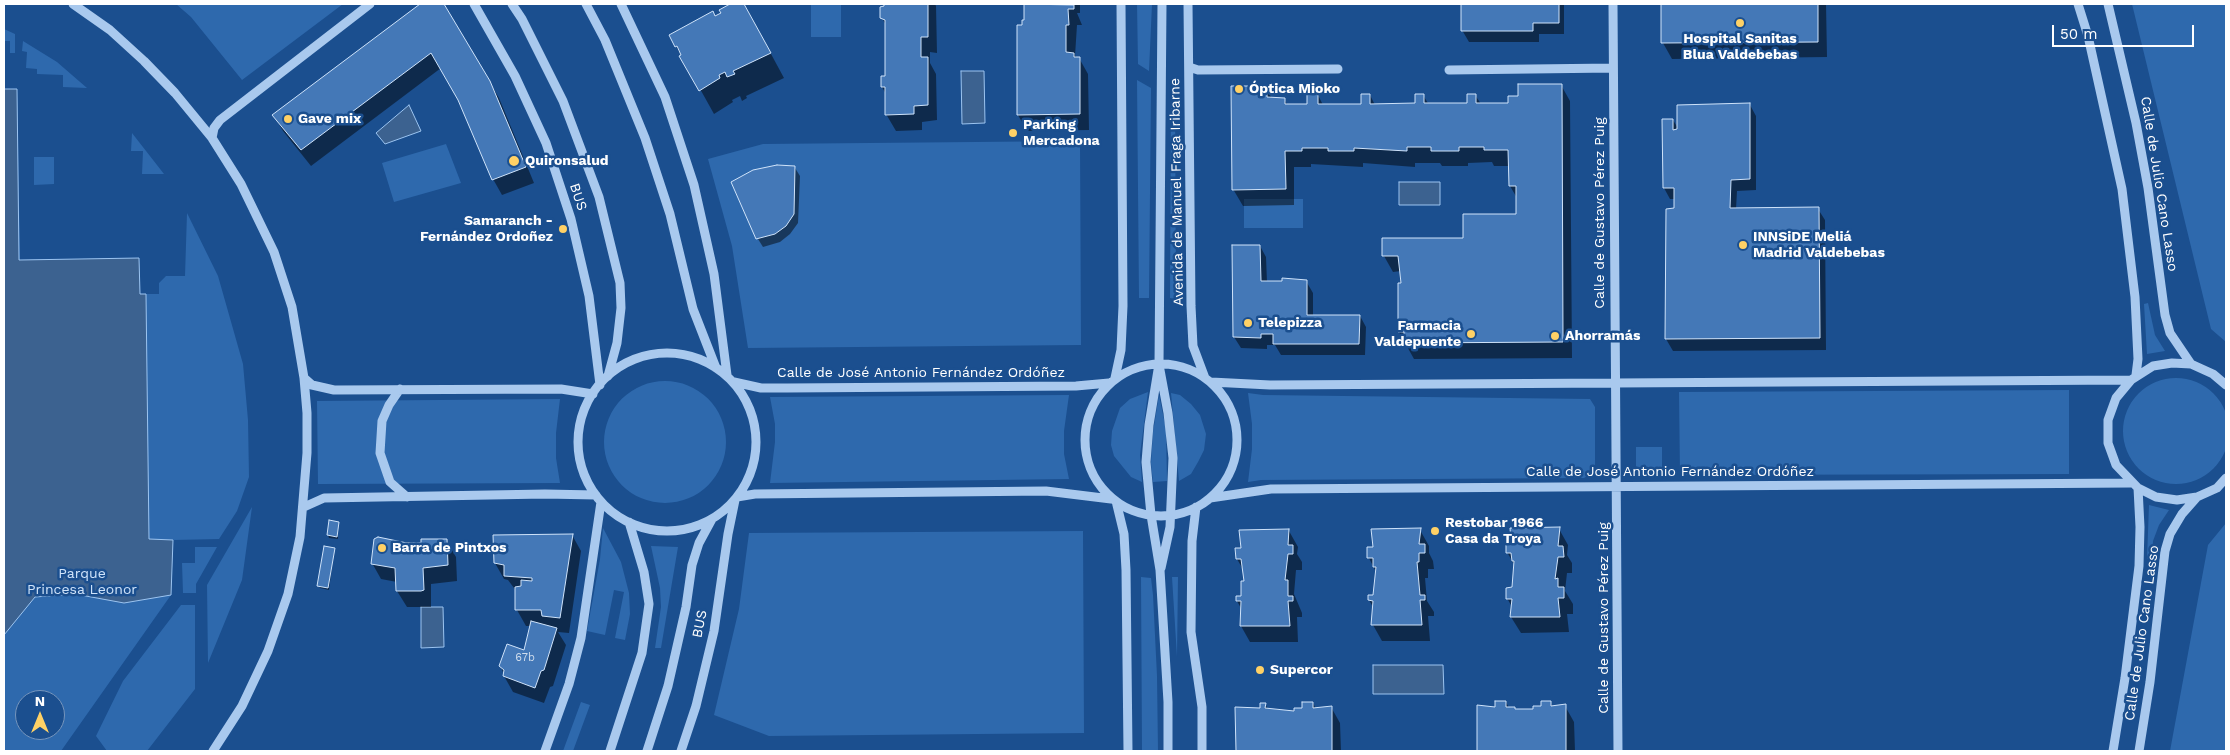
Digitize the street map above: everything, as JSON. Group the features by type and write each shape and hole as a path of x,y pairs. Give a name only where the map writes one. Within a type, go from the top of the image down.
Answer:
{"street":[{"path":"73,4 110,30 144,61 175,93 212,138 241,184 274,252 292,308 304,378 307,453 304,507 293,573 268,652 242,706 212,751"},
{"path":"212,138 214,128 220,120 370,4"},
{"name":"BUS","path":"474,4 515,76 546,143 571,219 589,296 600,385"},
{"path":"512,4 522,19 563,101 599,197 620,283 621,308 617,343 608,376"},
{"path":"586,4 605,40 645,138 670,214 693,309 716,368"},
{"path":"621,4 665,97 694,185 714,274 726,375"},
{"path":"1112,381 1136,368 1158,364 1183,367 1208,380 1222,394 1229,406 1237,442 1232,468 1226,479 1210,498 1196,507 1171,515 1150,515 1126,508 1114,500 1093,475 1088,463 1083,440 1093,405 1112,381 1121,350 1123,306 1121,4"},
{"name":"Avenida de Manuel Fraga Iribarne","path":"1158,364 1162,4"},
{"name":"Avenida de Manuel Fraga Iribarne","path":"1188,4 1193,346 1208,380"},
{"name":"Calle de Gustavo Pérez Puig","path":"1613,4 1618,751"},
{"path":"2078,4 2088,36 2122,190 2135,297 2138,359 2133,377"},
{"name":"Calle de Julio Cano Lasso","path":"2108,4 2136,123 2148,188 2165,315 2170,333 2191,364"},
{"path":"1189,67 1198,70 1338,69"},
{"path":"1449,70 1613,68"},
{"path":"672,353 695,358 716,368 734,382 748,403 755,427 754,466 736,499 712,519 671,532 647,529 629,522 598,499 586,479 578,445 584,410 593,394 608,376 627,363 657,354 672,353"},
{"path":"2226,385 2213,374 2191,364 2172,362 2153,366 2133,377 2116,398 2108,420 2108,443 2116,465 2134,486 2156,497 2177,500 2197,497 2216,488 2226,478"},
{"path":"1158,364 1147,453 1150,515 1160,570 1168,702 1168,751"},
{"path":"1158,364 1172,443 1171,515 1160,570"},
{"path":"1208,380 1270,385 2133,377"},
{"path":"304,378 312,385 320,388 561,390 593,394"},
{"name":"Calle de José Antonio Fernández Ordóñez","path":"734,382 761,388 778,388 1076,386 1112,381"},
{"path":"400,390 389,405 382,421 380,453 390,482 407,497"},
{"name":"Calle de José Antonio Fernández Ordóñez","path":"1210,498 1271,490 2134,486"},
{"name":"Calle de Julio Cano Lasso","path":"2113,751 2125,678 2138,566 2140,527 2134,486"},
{"path":"736,499 755,494 1046,491 1114,500"},
{"name":"Calle de Julio Cano Lasso","path":"2139,751 2150,682 2165,551 2170,534 2182,514 2197,497"},
{"path":"304,507 324,498 598,499"},
{"path":"545,751 569,684 581,638 598,499"},
{"name":"BUS","path":"681,751 696,706 714,631 728,534 736,499"},
{"path":"1114,500 1124,534 1128,751"},
{"path":"1196,507 1192,541 1191,632 1202,707 1202,751"},
{"path":"647,751 668,686 686,608 692,565 699,543 712,519"},
{"path":"610,751 642,653 649,604 644,572 629,522"}],"green space":[{"path":"176,4 343,4 242,80 191,17"},
{"path":"811,4 841,4 841,37 811,37"},
{"path":"1137,4 1152,4 1149,71 1138,64"},
{"path":"2132,4 2226,4 2226,342 2211,329"},
{"path":"4,29 15,34 15,53 10,53 10,41 4,41"},
{"path":"23,41 57,62 87,88 63,87 63,75 37,74 37,69 26,68 27,52 22,51"},
{"path":"1137,80 1151,88 1149,298 1139,298"},
{"name":"Parque Princesa Leonor","path":"4,89 17,89 20,260 139,258 140,294 159,294 159,283 166,276 185,276 187,213 218,276 243,364 248,420 249,477 237,511 219,539 173,540 171,595 61,751 4,751"},
{"path":"1171,97 1175,99 1176,299 1170,298"},
{"path":"132,133 164,174 142,174 143,151 131,151"},
{"path":"1080,141 1081,345 748,348 732,246 708,159 763,144"},
{"path":"446,144 461,183 394,202 382,163"},
{"path":"34,157 54,157 54,184 34,185"},
{"path":"1244,199 1303,199 1303,228 1244,228"},
{"path":"2148,303 2155,335 2165,351 2147,354 2144,304"},
{"path":"2176,378 2196,382 2213,394 2225,411 2229,431 2225,451 2213,468 2196,480 2176,484 2156,480 2139,468 2127,451 2123,431 2127,411 2139,394 2156,382"},
{"path":"665,381 688,385 708,399 722,419 726,442 722,465 708,485 688,499 665,503 642,499 622,485 608,465 604,442 608,419 622,399 642,385"},
{"path":"2069,390 2069,474 1680,475 1679,392"},
{"path":"1148,392 1140,455 1142,482 1131,477 1114,456 1111,445 1112,431 1120,408 1130,399"},
{"path":"1171,393 1180,395 1191,404 1200,415 1206,434 1204,450 1198,462 1191,474 1179,481"},
{"path":"1248,393 1263,395 1590,399 1595,407 1595,468 1591,474 1584,478 1261,480 1248,482 1252,449 1252,424"},
{"path":"1069,395 1064,431 1064,454 1069,479 770,483 775,442 775,424 770,397"},
{"path":"1159,395 1166,429 1167,481 1153,482 1151,463 1153,432"},
{"path":"560,399 556,433 556,458 560,483 318,484 317,401"},
{"path":"1636,447 1662,447 1662,470 1639,470 1636,466"},
{"path":"2149,505 2169,510 2159,525 2153,541 2152,559 2147,559"},
{"path":"252,507 242,580 208,663 207,585"},
{"path":"2226,523 2226,751 2170,751 2208,545"},
{"path":"603,528 621,562 629,593 630,614 625,640 615,638 624,592 614,590 605,635 587,631 600,559"},
{"path":"1083,531 1084,733 769,736 714,715 739,609 749,533"},
{"path":"651,546 678,547 661,648 655,648 661,607 660,588"},
{"path":"195,547 217,547 196,584 196,593 183,593 182,563 195,563"},
{"path":"1141,577 1151,578 1153,595 1158,751 1142,751"},
{"path":"1172,577 1178,577 1177,657"},
{"path":"181,605 195,605 195,689 147,751 107,751 96,736 123,681"},
{"path":"581,702 590,705 573,751 563,751"}],"shaded area":[{"path":"961,71 984,71 985,123 962,124"},
{"name":"Parque Princesa Leonor","path":"4,89 17,89 19,260 139,258 140,294 146,294 149,539 173,540 171,595 124,603 75,594 35,597 4,635"},
{"path":"409,105 421,131 385,144 376,133"},
{"path":"1399,182 1440,182 1440,205 1399,205"},
{"path":"421,607 443,607 444,647 421,648"},
{"path":"1373,665 1443,665 1444,694 1373,694"}],"building":[{"path":"420,4 444,4 490,81 526,167 492,180 458,100 431,53 301,150 272,115"},
{"path":"730,4 744,4 771,53 733,71 735,74 727,77 725,72 719,75 720,78 699,91 679,56 681,55 677,46 675,47 669,35 713,11 715,16 721,13 719,10"},
{"path":"884,4 928,4 928,37 921,37 921,57 928,57 928,105 914,106 914,114 885,115 885,87 881,87 881,76 885,76 885,20 880,18 880,7 884,6"},
{"path":"1024,4 1074,5 1074,9 1068,9 1069,25 1066,25 1066,52 1074,53 1074,57 1080,57 1080,114 1017,115 1017,25 1022,25 1022,20 1024,20"},
{"path":"1461,4 1559,4 1559,23 1533,23 1533,31 1461,31"},
{"name":"Hospital Sanitas Blua Valdebebas","path":"1661,4 1818,4 1818,42 1661,43"},
{"path":"1518,84 1562,84 1563,342 1404,343 1404,332 1398,332 1398,283 1401,283 1398,256 1382,256 1382,238 1463,238 1463,214 1516,214 1516,186 1509,186 1508,150 1484,150 1484,147 1459,147 1459,151 1431,151 1431,147 1407,147 1407,151 1354,148 1354,151 1328,151 1328,148 1302,148 1302,151 1285,151 1286,189 1232,190 1231,86 1267,86 1267,97 1285,98 1285,104 1307,104 1307,95 1318,94 1318,104 1361,104 1361,94 1370,94 1370,104 1415,103 1415,94 1424,94 1424,103 1467,103 1467,94 1476,94 1476,103 1508,103 1508,96 1518,96"},
{"name":"INNSiDE Meliá Madrid Valdebebas","path":"1750,103 1750,179 1731,180 1730,208 1819,207 1820,338 1665,339 1666,209 1674,208 1674,188 1663,188 1662,119 1673,119 1673,130 1677,129 1677,105"},
{"path":"777,165 795,166 794,214 786,226 775,234 756,239 731,182 753,170"},
{"path":"1232,245 1260,245 1261,281 1282,281 1282,278 1307,280 1307,315 1360,315 1359,344 1273,344 1273,334 1261,334 1261,338 1233,337"},
{"path":"329,520 339,522 337,537 327,535"},
{"path":"1560,527 1558,546 1563,546 1564,557 1558,557 1555,579 1558,578 1558,587 1564,587 1564,598 1558,598 1560,617 1510,617 1512,599 1506,599 1506,588 1512,587 1514,561 1512,561 1511,553 1506,553 1506,543 1511,543 1510,528"},
{"path":"1421,528 1419,544 1425,544 1425,553 1419,553 1419,562 1417,562 1420,595 1425,595 1425,600 1420,600 1422,625 1371,625 1373,601 1368,600 1368,595 1373,595 1376,567 1373,567 1373,558 1367,558 1367,547 1373,547 1371,529"},
{"path":"1289,529 1288,545 1293,545 1293,554 1288,554 1285,580 1288,580 1288,596 1293,596 1293,601 1288,601 1290,626 1240,626 1241,601 1236,601 1236,596 1241,596 1241,581 1244,581 1241,559 1236,559 1235,548 1241,548 1239,530"},
{"path":"573,534 560,618 542,616 541,610 515,610 515,587 521,586 521,580 532,581 532,578 504,576 504,565 494,563 493,535"},
{"path":"378,537 407,543 421,543 421,539 447,539 448,565 423,568 424,590 396,591 395,568 371,564 374,539"},
{"path":"324,546 335,548 328,588 317,586"},
{"path":"531,621 557,628 544,670 541,671 535,688 503,676 504,670 499,666 507,644 524,650"},
{"path":"1495,701 1506,701 1506,707 1515,707 1515,709 1533,709 1533,706 1541,706 1541,701 1551,701 1551,706 1566,704 1566,751 1477,751 1477,705 1495,707"},
{"path":"1302,702 1313,702 1313,708 1332,706 1332,751 1236,751 1235,707 1260,708 1260,703 1266,703 1265,708 1294,711 1294,708 1302,708"}],"place":[{"name":"Hospital Sanitas Blua Valdebebas","path":"1740,23"},
{"name":"Óptica Mioko","path":"1239,89"},
{"name":"Gave mix","path":"288,119"},
{"name":"Parking Mercadona","path":"1013,133"},
{"name":"Quironsalud","path":"514,161"},
{"name":"Samaranch - Fernández Ordoñez","path":"563,229"},
{"name":"INNSiDE Meliá Madrid Valdebebas","path":"1743,245"},
{"name":"Telepizza","path":"1248,323"},
{"name":"Farmacia Valdepuente","path":"1471,334"},
{"name":"Ahorramás","path":"1555,336"},
{"name":"Restobar 1966 Casa da Troya","path":"1435,531"},
{"name":"Barra de Pintxos","path":"382,548"},
{"name":"Supercor","path":"1260,670"}]}
